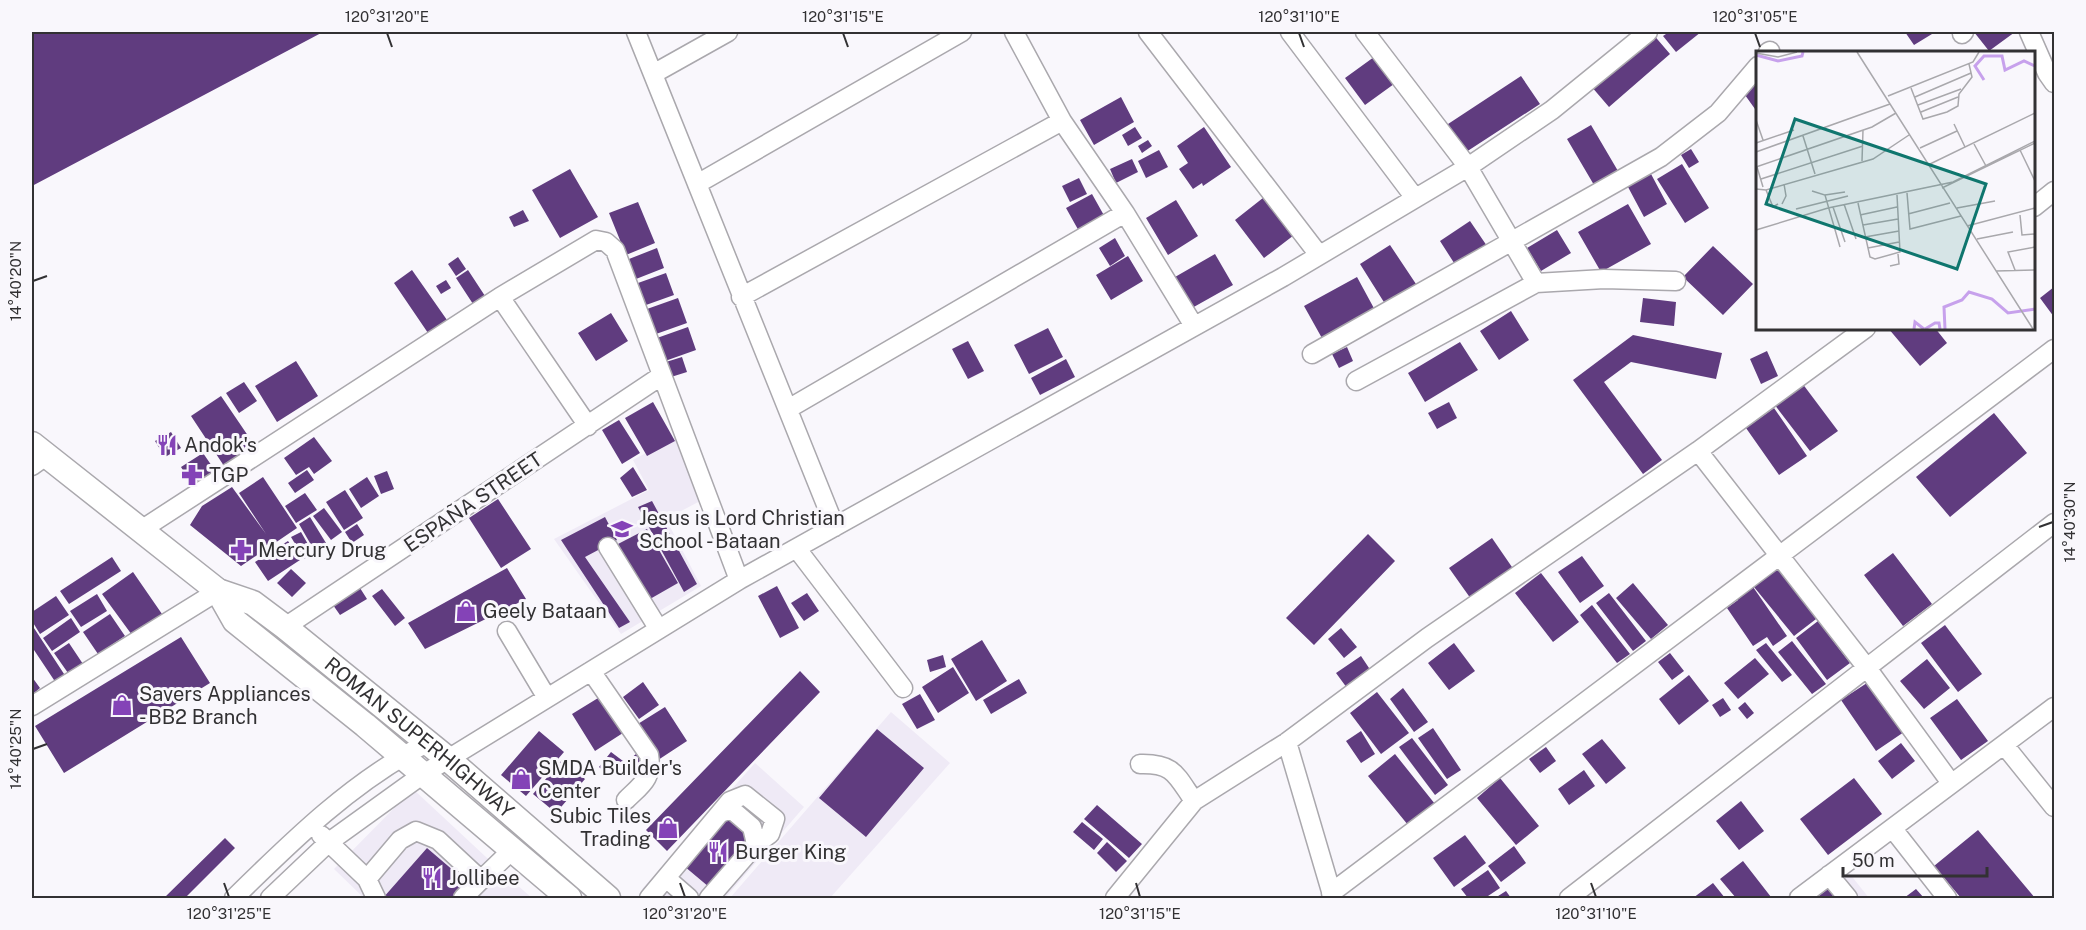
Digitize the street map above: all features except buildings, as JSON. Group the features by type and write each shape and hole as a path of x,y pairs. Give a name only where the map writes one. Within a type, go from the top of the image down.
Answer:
{"main road":[{"name":"ROMAN SUPERHIGHWAY","path":"36,455 141,530 218,591 253,603 285,627 448,759 608,898"},
{"name":"ROMAN SUPERHIGHWAY","path":"218,591 235,621 401,756 510,852 569,898"}],"street":[{"path":"636,32 835,527"},
{"path":"653,74 728,32"},
{"path":"697,184 962,32"},
{"path":"1014,32 1062,121 1125,213 1194,326"},
{"path":"1148,32 1319,255"},
{"path":"1290,32 1415,198"},
{"path":"1365,32 1468,167 1536,283"},
{"path":"270,898 329,842 422,775 739,580 1194,326 1468,167 1552,110 1648,32"},
{"path":"2029,32 2045,79"},
{"path":"1312,354 1661,157 1718,113 1756,68"},
{"path":"741,297 1062,121"},
{"path":"2035,206 2055,191"},
{"path":"788,410 1125,213"},
{"path":"141,530 500,297 596,240 606,242 615,250 739,580"},
{"path":"1356,381 1536,283 1604,279 1676,282"},
{"path":"500,297 588,426"},
{"path":"1115,898 1194,801 1287,742 1427,638 1698,451 1863,330"},
{"path":"1287,742 1332,896 1779,555 2055,349"},
{"name":"ESPAÑA STREET","path":"285,627 661,376"},
{"path":"1698,451 1867,668 1952,783"},
{"path":"1569,898 2055,523"},
{"path":"608,548 658,628"},
{"path":"797,549 903,688"},
{"path":"32,706 218,591"},
{"path":"507,631 547,698"},
{"path":"591,671 649,755 652,769 648,778 626,800"},
{"path":"1799,898 2055,707"},
{"path":"234,898 308,824 401,756 427,743"},
{"path":"2005,746 2055,807"},
{"path":"1140,764 1160,764 1176,775 1194,801"},
{"path":"649,898 730,801 745,795 775,819 770,834 756,844 709,898"},
{"path":"308,824 367,879 376,898"},
{"path":"1893,829 1947,898"},
{"path":"367,879 400,840 416,831 438,840 481,879"},
{"path":"463,898 510,852"},
{"path":"1829,876 1848,898"},
{"path":"666,878 689,898"}],"shaded area":[{"name":"Jesus is Lord Christian School - Bataan","path":"681,434 704,499 666,519 701,586 621,634 554,539 649,490 633,460"},
{"path":"891,712 950,763 830,898 730,898"},
{"path":"755,763 804,807 725,898 653,898 642,889"},
{"path":"413,789 532,898 364,898 334,869"},
{"path":"1846,869 1869,898 1807,898"}],"place":[{"name":"Andok's","path":"167,445"},
{"name":"TGP","path":"192,475"},
{"name":"Jesus is Lord Christian School - Bataan","path":"622,529"},
{"name":"Mercury Drug","path":"241,550"},
{"name":"Geely Bataan","path":"466,611"},
{"name":"Savers Appliances - BB2 Branch","path":"122,705"},
{"name":"SMDA Builder's Center","path":"521,779"},
{"name":"Subic Tiles Trading","path":"668,828"},
{"name":"Burger King","path":"718,852"},
{"name":"Jollibee","path":"432,878"}]}
